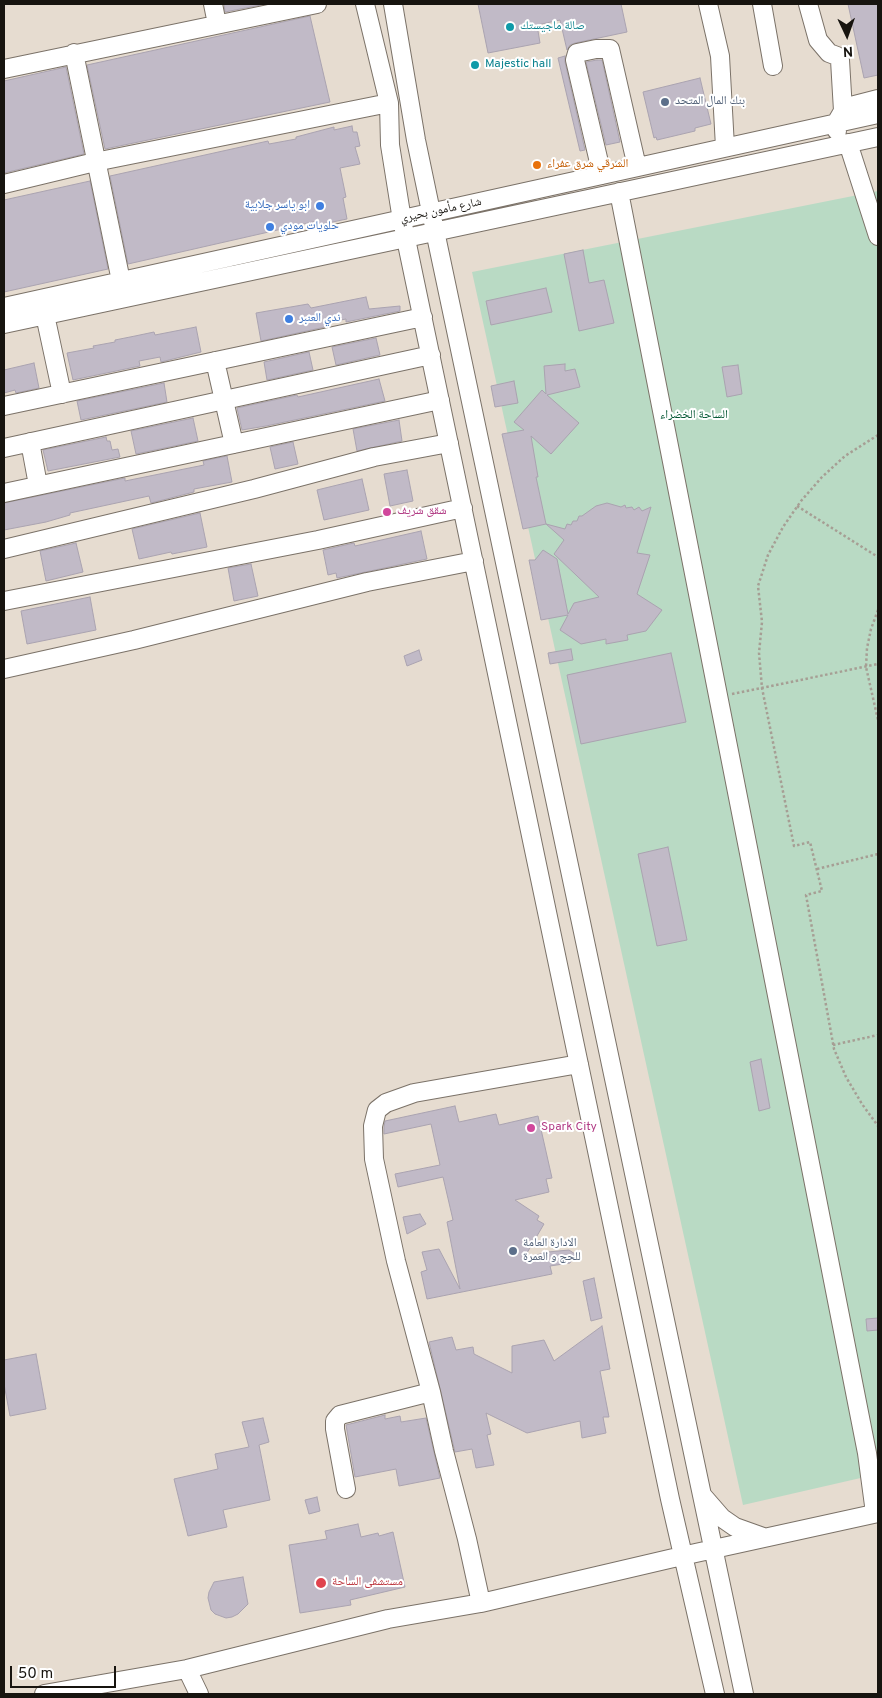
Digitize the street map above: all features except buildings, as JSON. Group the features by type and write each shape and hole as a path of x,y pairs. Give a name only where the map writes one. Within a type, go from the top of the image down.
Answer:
{"street":[{"path":"213,4 217,24"},
{"path":"4,69 317,4"},
{"path":"365,4 389,102 390,145 402,220 682,1556 715,1694"},
{"path":"392,4 431,214 744,1694"},
{"path":"708,4 720,56 725,147"},
{"path":"762,4 773,66"},
{"path":"808,4 818,40 829,53 837,56 840,60 839,116 844,144 873,207 878,236"},
{"path":"602,175 575,60 577,54 596,49 610,50 637,167"},
{"path":"74,53 95,162 122,281"},
{"path":"839,116 878,99"},
{"path":"4,184 95,162 389,102"},
{"name":"شارع مأمون بحيري","path":"4,307 431,214 725,147 839,116 878,114"},
{"name":"شارع مأمون بحيري","path":"4,324 876,138"},
{"path":"44,1694 187,1669 388,1619 480,1603 876,1513 873,1451 718,697 619,192"},
{"path":"46,315 62,394"},
{"path":"4,406 423,317"},
{"path":"4,448 431,355"},
{"path":"215,361 234,444"},
{"path":"4,493 440,400"},
{"path":"30,442 38,485"},
{"path":"4,548 254,490 374,457 449,443"},
{"path":"4,601 318,540 463,508"},
{"path":"4,669 134,640 367,582 474,561"},
{"path":"480,1603 467,1539 431,1392 396,1261 374,1159 372,1126 377,1110 386,1103 414,1093 579,1064"},
{"path":"346,1489 335,1429 335,1421 340,1415 431,1392"},
{"path":"700,1492 722,1518 735,1527 750,1534 766,1537"},
{"path":"187,1669 199,1694"}],"path":[{"path":"878,435 846,456 822,477 797,506 768,555 758,586 762,622 759,654 762,688 794,846 810,842 822,891 806,895 833,1045 846,1077 878,1126"},
{"path":"797,506 878,557"},
{"path":"878,610 871,629 866,667 878,720"},
{"path":"718,697 878,664"},
{"path":"817,869 878,854"},
{"path":"833,1045 878,1035"}],"green space":[{"name":"الساحة الخضراء","path":"878,191 878,1474 743,1505 472,272"}],"place":[{"name":"صالة ماجيستك","path":"510,27"},
{"name":"Majestic hall","path":"475,65"},
{"name":"بنك المال المتحد","path":"665,102"},
{"name":"الشرقي شرق عفراء","path":"537,165"},
{"name":"ابو ياسر جلابية","path":"320,206"},
{"name":"حلويات مودي","path":"270,227"},
{"name":"ندي العنبر","path":"289,319"},
{"name":"شقق شريف","path":"387,512"},
{"name":"Spark City","path":"531,1128"},
{"name":"الادارة العامة للحج و العمرة","path":"513,1251"},
{"name":"مستشفى الساحة","path":"321,1583"}]}
